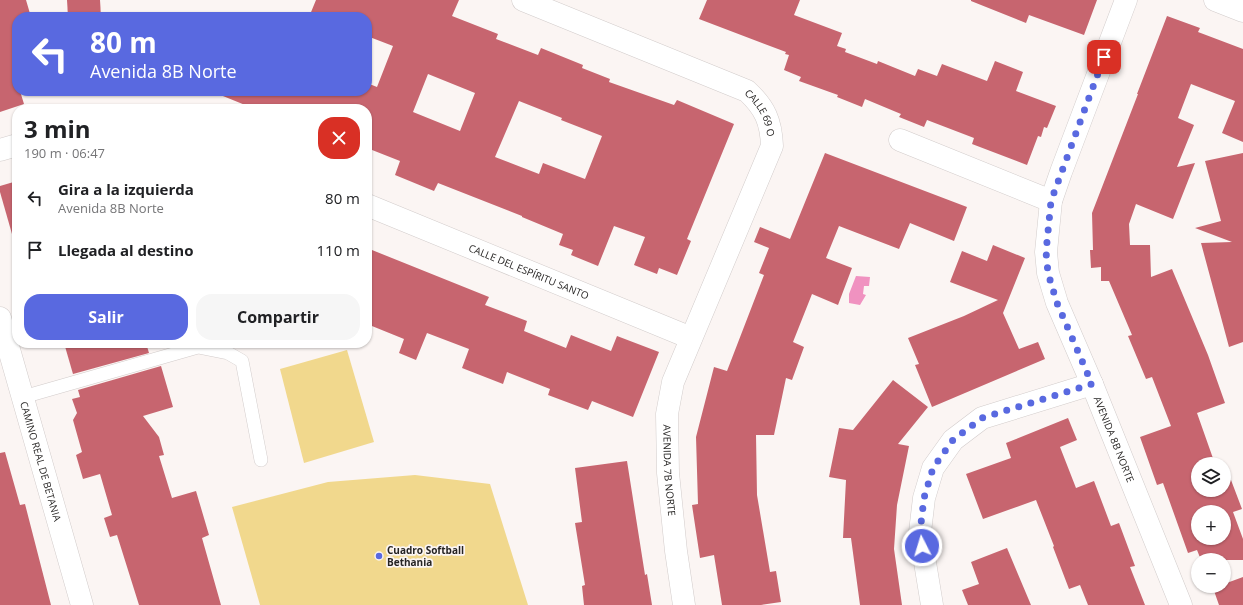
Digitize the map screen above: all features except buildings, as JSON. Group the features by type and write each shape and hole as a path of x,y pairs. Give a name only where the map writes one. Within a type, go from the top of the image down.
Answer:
{"street":[{"name":"CALLE 69 O","path":"523,0 747,91 759,102 766,114 772,132 772,146 691,338"},
{"name":"AVENIDA 8B NORTE","path":"1126,0 1051,201 1046,252 1048,273 1057,303 1092,384 1181,605"},
{"path":"1215,0 1243,11"},
{"path":"900,140 1051,201"},
{"path":"0,150 12,146"},
{"name":"CALLE DEL ESPÍRITU SANTO","path":"372,207 691,338"},
{"name":"CAMINO REAL DE BETANIA","path":"0,318 82,605"},
{"name":"AVENIDA 7B NORTE","path":"684,605 676,551 668,473 667,414 673,382 691,338"},
{"path":"932,605 920,532 924,498 933,468 945,451 953,440 982,418 1092,384"}],"lane":[{"path":"23,397 194,348"},
{"path":"203,348 228,353 242,361 261,460"}],"shaded area":[{"path":"856,276 870,277 869,286 864,286 863,294 866,295 860,305 849,303 849,294"},
{"path":"347,350 374,442 304,463 280,369"},
{"name":"Cuadro Softball Bethania","path":"415,475 490,484 528,605 260,605 232,507 328,482"}],"place":[{"name":"Cuadro Softball Bethania","path":"379,556"}],"route":[{"path":"922,546 920,532 924,498 933,468 953,440 982,418 1092,384 1057,303 1048,273 1046,252 1051,201 1104,57"}]}
